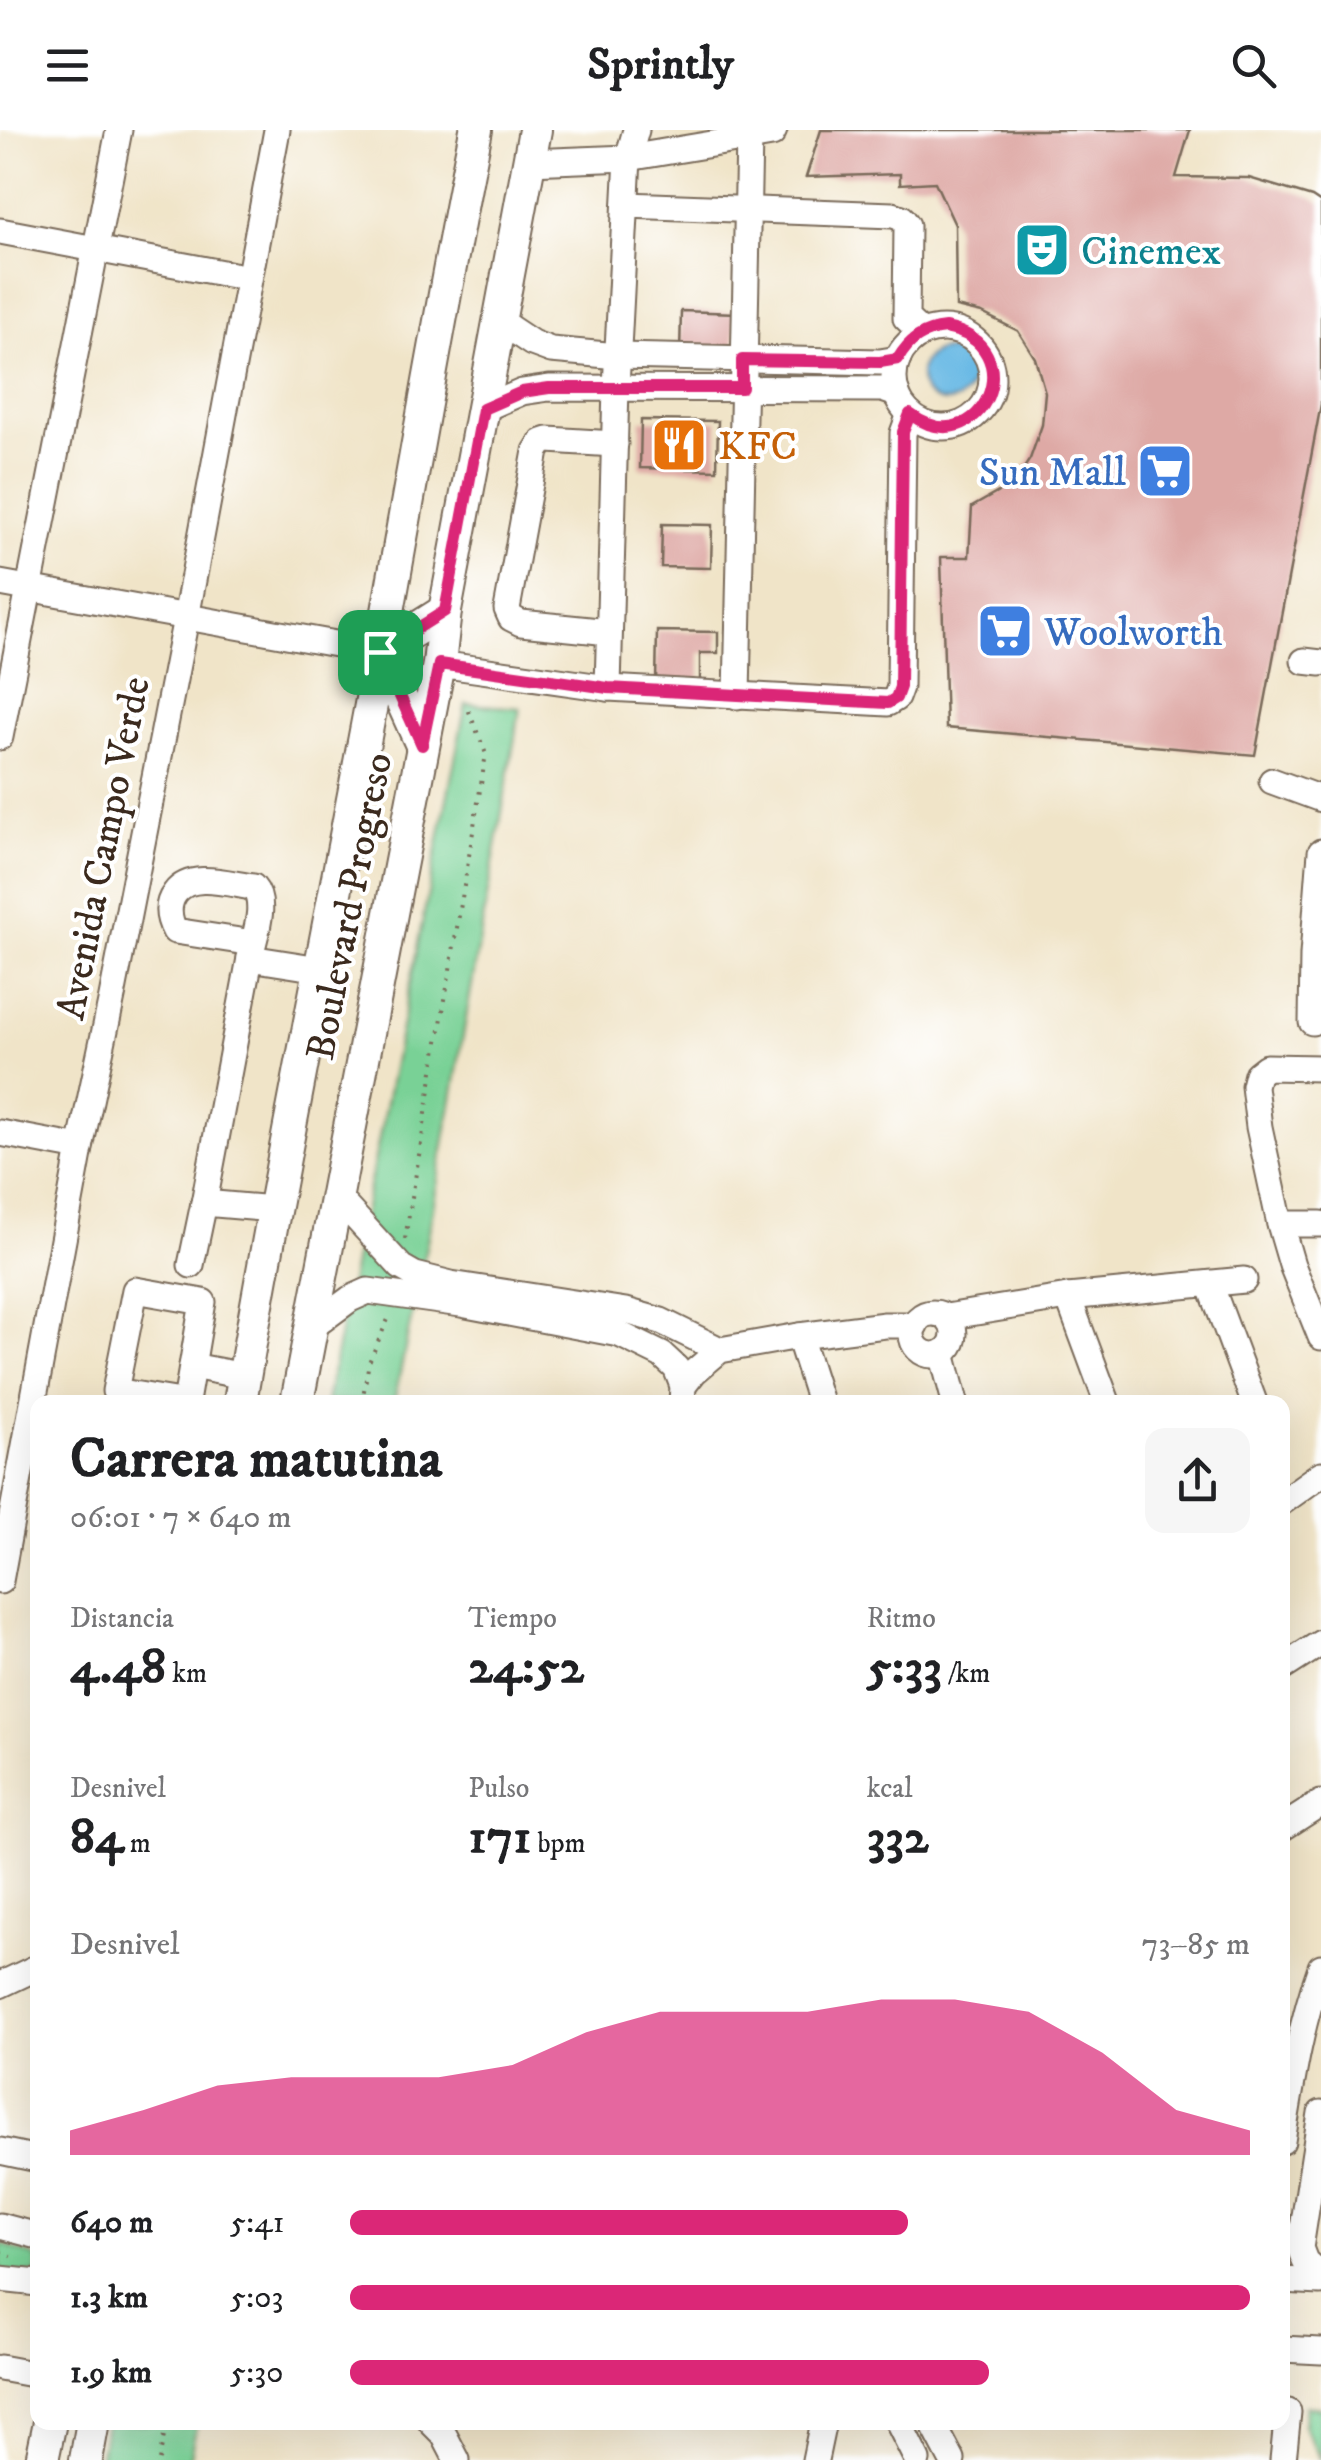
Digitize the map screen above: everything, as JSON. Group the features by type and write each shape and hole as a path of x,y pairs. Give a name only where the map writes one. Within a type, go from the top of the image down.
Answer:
{"main road":[{"name":"Boulevard Progreso","path":"242,1389 476,130"},
{"name":"Boulevard Progreso","path":"298,1395 439,664 445,611 532,146"},
{"path":"422,745 380,652 445,611"},
{"path":"42,2460 48,2430"},
{"path":"86,2460 92,2430"}],"street":[{"path":"0,737 119,130"},
{"name":"Avenida Campo Verde","path":"30,1395 186,618 277,130"},
{"path":"608,688 616,387 628,158 636,130"},
{"path":"532,146 628,158 772,134 774,130"},
{"path":"737,696 748,138"},
{"path":"626,205 902,218 907,224 906,318 922,333"},
{"path":"0,230 249,278"},
{"path":"499,321 532,343 552,350 742,360 898,359"},
{"path":"439,664 608,688 888,703 896,698 900,687 903,404 894,382 898,359 922,333 945,328 957,330 977,342 990,362 992,385 983,407 965,422 942,428 919,421 903,404 882,388 549,388 522,392 483,409"},
{"path":"609,632 522,623 511,618 507,609 536,451 548,440 614,444"},
{"path":"0,583 380,652"},
{"path":"1272,781 1321,799"},
{"path":"1312,1022 1321,852"},
{"path":"191,1266 251,950 320,969"},
{"path":"1321,1068 1266,1067 1257,1074 1254,1086 1280,1224 1321,1337"},
{"path":"0,1133 80,1148"},
{"path":"336,1196 405,1283"},
{"path":"204,1203 273,1209"},
{"path":"1280,1224 1321,1224"},
{"path":"946,1317 1068,1297 1244,1280"},
{"path":"312,1328 350,1299 405,1283 623,1323 661,1321 720,1350"},
{"path":"1210,1284 1251,1395"},
{"path":"140,1395 115,1391 134,1290 203,1302 185,1395"},
{"path":"1068,1297 1104,1395"},
{"path":"925,1315 946,1317 954,1336 948,1349 942,1354 928,1355 913,1340 914,1326 925,1315"},
{"path":"623,1323 676,1368 683,1394"},
{"path":"683,1394 694,1372 720,1350 886,1325 914,1326"},
{"path":"799,1336 818,1395"},
{"path":"942,1354 952,1395"},
{"path":"192,1366 242,1389"},
{"name":"Avenida Campo Verde","path":"0,1581 30,1395"},
{"path":"1290,1490 1321,1474"},
{"path":"1290,1663 1321,1643"},
{"path":"1290,1823 1321,1803"},
{"path":"1290,2106 1305,2041 1306,2009 1321,1968"},
{"path":"0,1985 30,1971"},
{"path":"1321,2113 1300,2248 1305,2261 1321,2279"},
{"path":"0,2151 30,2157"},
{"path":"0,2226 30,2234"},
{"path":"0,2279 30,2282"},
{"path":"1290,2280 1321,2279"},
{"path":"1290,2349 1321,2351"},
{"path":"0,2368 30,2374"},
{"path":"441,2430 457,2460"},
{"path":"815,2460 821,2430"},
{"path":"902,2430 918,2460"},
{"path":"936,2430 952,2460"},
{"path":"1283,2460 1286,2430"}],"path":[{"path":"363,1395 370,1362 405,1283 486,754 466,704"},
{"path":"159,2460 165,2430"}],"green space":[{"path":"466,704 520,708 428,1237 395,1395 327,1395"},
{"path":"0,2243 30,2255 30,2273 0,2274"},
{"path":"1305,2406 1321,2408 1321,2460 1303,2426"},
{"path":"105,2430 195,2430 189,2460 99,2460"}],"water":[{"path":"946,350 964,358 972,376 964,394 946,402 928,394 920,376 928,358"}],"building":[{"name":"Sun Mall","path":"821,130 1190,130 1176,177 1249,178 1321,203 1321,404 1255,755 946,728 941,557 969,557 972,507 1014,483 1030,459 1042,425 1045,392 1035,358 1018,331 982,313 956,307 955,225 935,182 900,184 900,174 806,177"},
{"path":"681,311 736,313 734,356 680,354"},
{"name":"KFC","path":"641,420 718,421 717,470 640,468"},
{"path":"662,524 712,525 711,568 661,567"},
{"path":"657,631 718,632 718,653 700,653 700,683 656,683"}],"place":[{"name":"Cinemex","path":"1042,250"},
{"name":"KFC","path":"679,445"},
{"name":"Sun Mall","path":"1165,471"},
{"name":"Woolworth","path":"1005,631"}],"route":[{"path":"933,329 968,334 985,351 993,373 992,385 989,397 975,416 942,428 910,414 903,432 900,687 896,698 888,703 608,688 439,664 422,745 380,652 445,611 483,409 522,392 549,388 742,388 742,360 880,362 898,359 912,340 933,329"}]}
